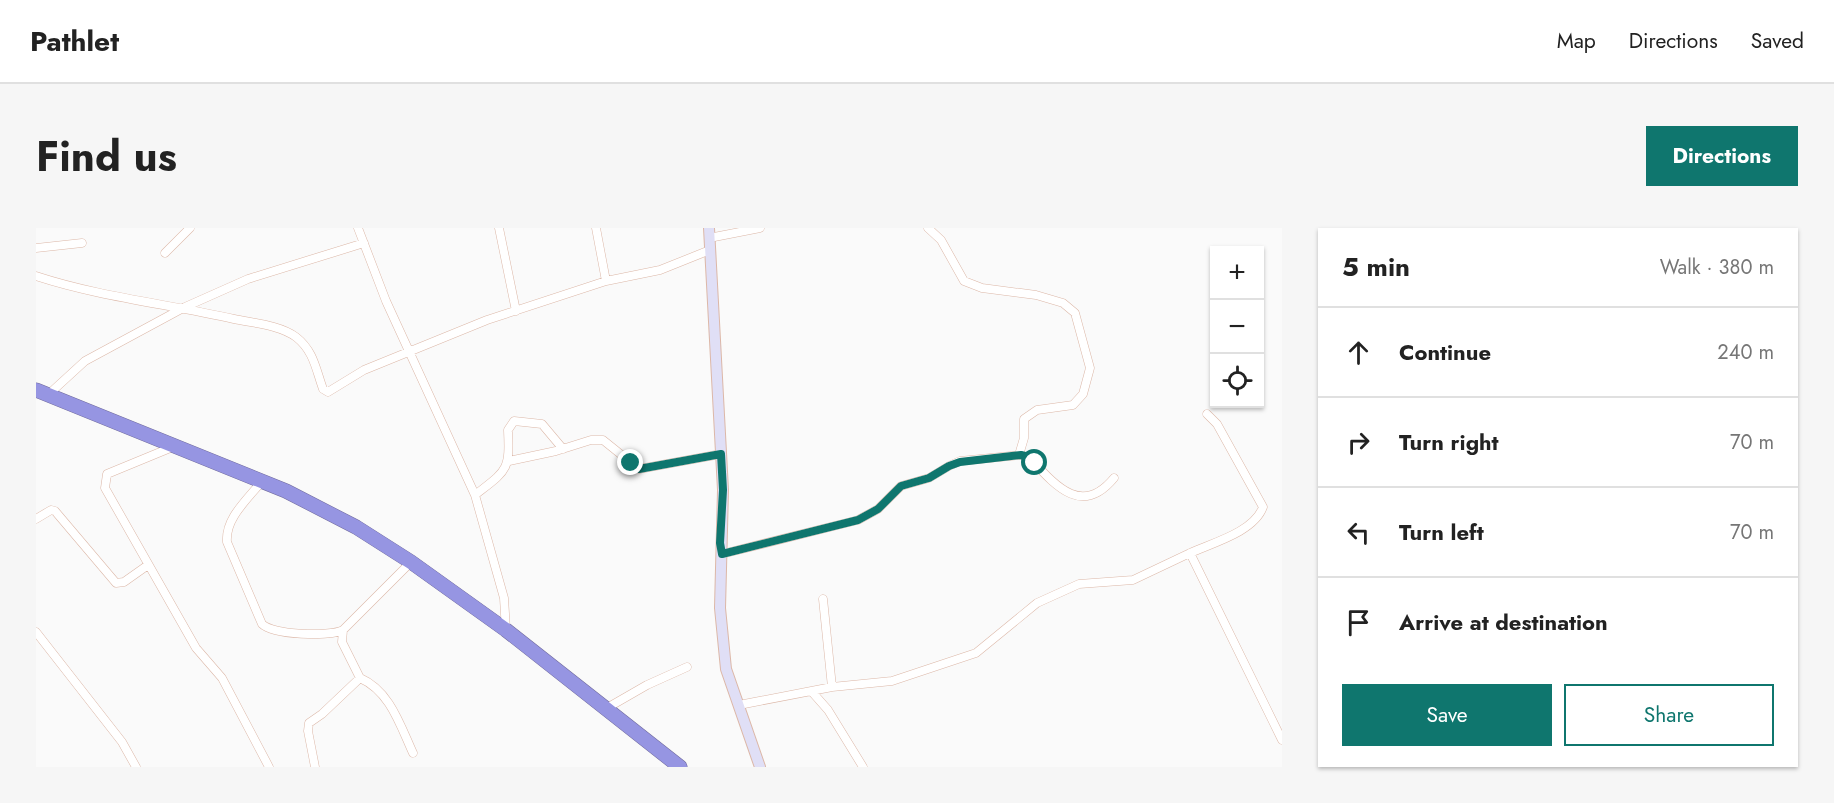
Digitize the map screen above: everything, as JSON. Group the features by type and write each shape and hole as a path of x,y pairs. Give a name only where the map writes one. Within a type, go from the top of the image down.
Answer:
{"highway":[{"path":"42,392 324,508 411,562 506,630 680,767"}],"street":[{"path":"165,253 190,228"},
{"path":"358,228 408,352 475,495 477,512 504,598 506,630"},
{"path":"499,228 516,311"},
{"path":"596,228 606,281"},
{"path":"36,276 77,290 185,308 265,326 294,336 312,355 323,389 328,392 364,370 516,311 606,281 660,270 709,239 760,228"},
{"path":"928,228 941,240 964,281 982,288 1036,295 1063,303 1075,313 1090,368 1083,394 1073,405 1037,410 1024,419 1024,438 1019,455"},
{"path":"709,239 723,490 720,608 726,669 760,767"},
{"path":"36,248 82,243"},
{"path":"42,392 85,361 185,308 248,279 363,243"},
{"path":"739,705 813,693 832,687 892,681 976,653 1037,603 1079,584 1133,580 1239,531 1260,515 1263,507 1217,424 1207,414"},
{"path":"475,495 498,477 509,460 508,430 514,422 542,424 563,449"},
{"path":"509,460 563,449 591,440 603,440 639,469 721,454"},
{"path":"176,446 107,474 104,480 105,488 196,648 222,678 269,767"},
{"path":"722,554 858,520 878,509 901,486 929,478 960,462 1019,455 1029,457 1068,495 1091,496 1103,492 1114,478"},
{"path":"262,481 229,523 226,532 227,542 262,624 273,630 333,635 343,630 411,562"},
{"path":"36,519 51,510 55,512 116,584 124,582 148,565"},
{"path":"1190,553 1282,740"},
{"path":"824,600 832,687"},
{"path":"342,642 343,630"},
{"path":"36,632 122,742 136,767"},
{"path":"333,635 342,642 360,678 372,683 394,711 413,753"},
{"path":"607,708 646,685 687,667"},
{"path":"315,767 308,731 309,723 322,714 360,678"},
{"path":"813,693 840,726 863,767"}],"route":[{"path":"631,463 639,469 721,454 723,490 720,543 722,554 848,524 878,509 901,486 929,478 960,462 996,460 1021,455 1029,457 1035,463"}]}
